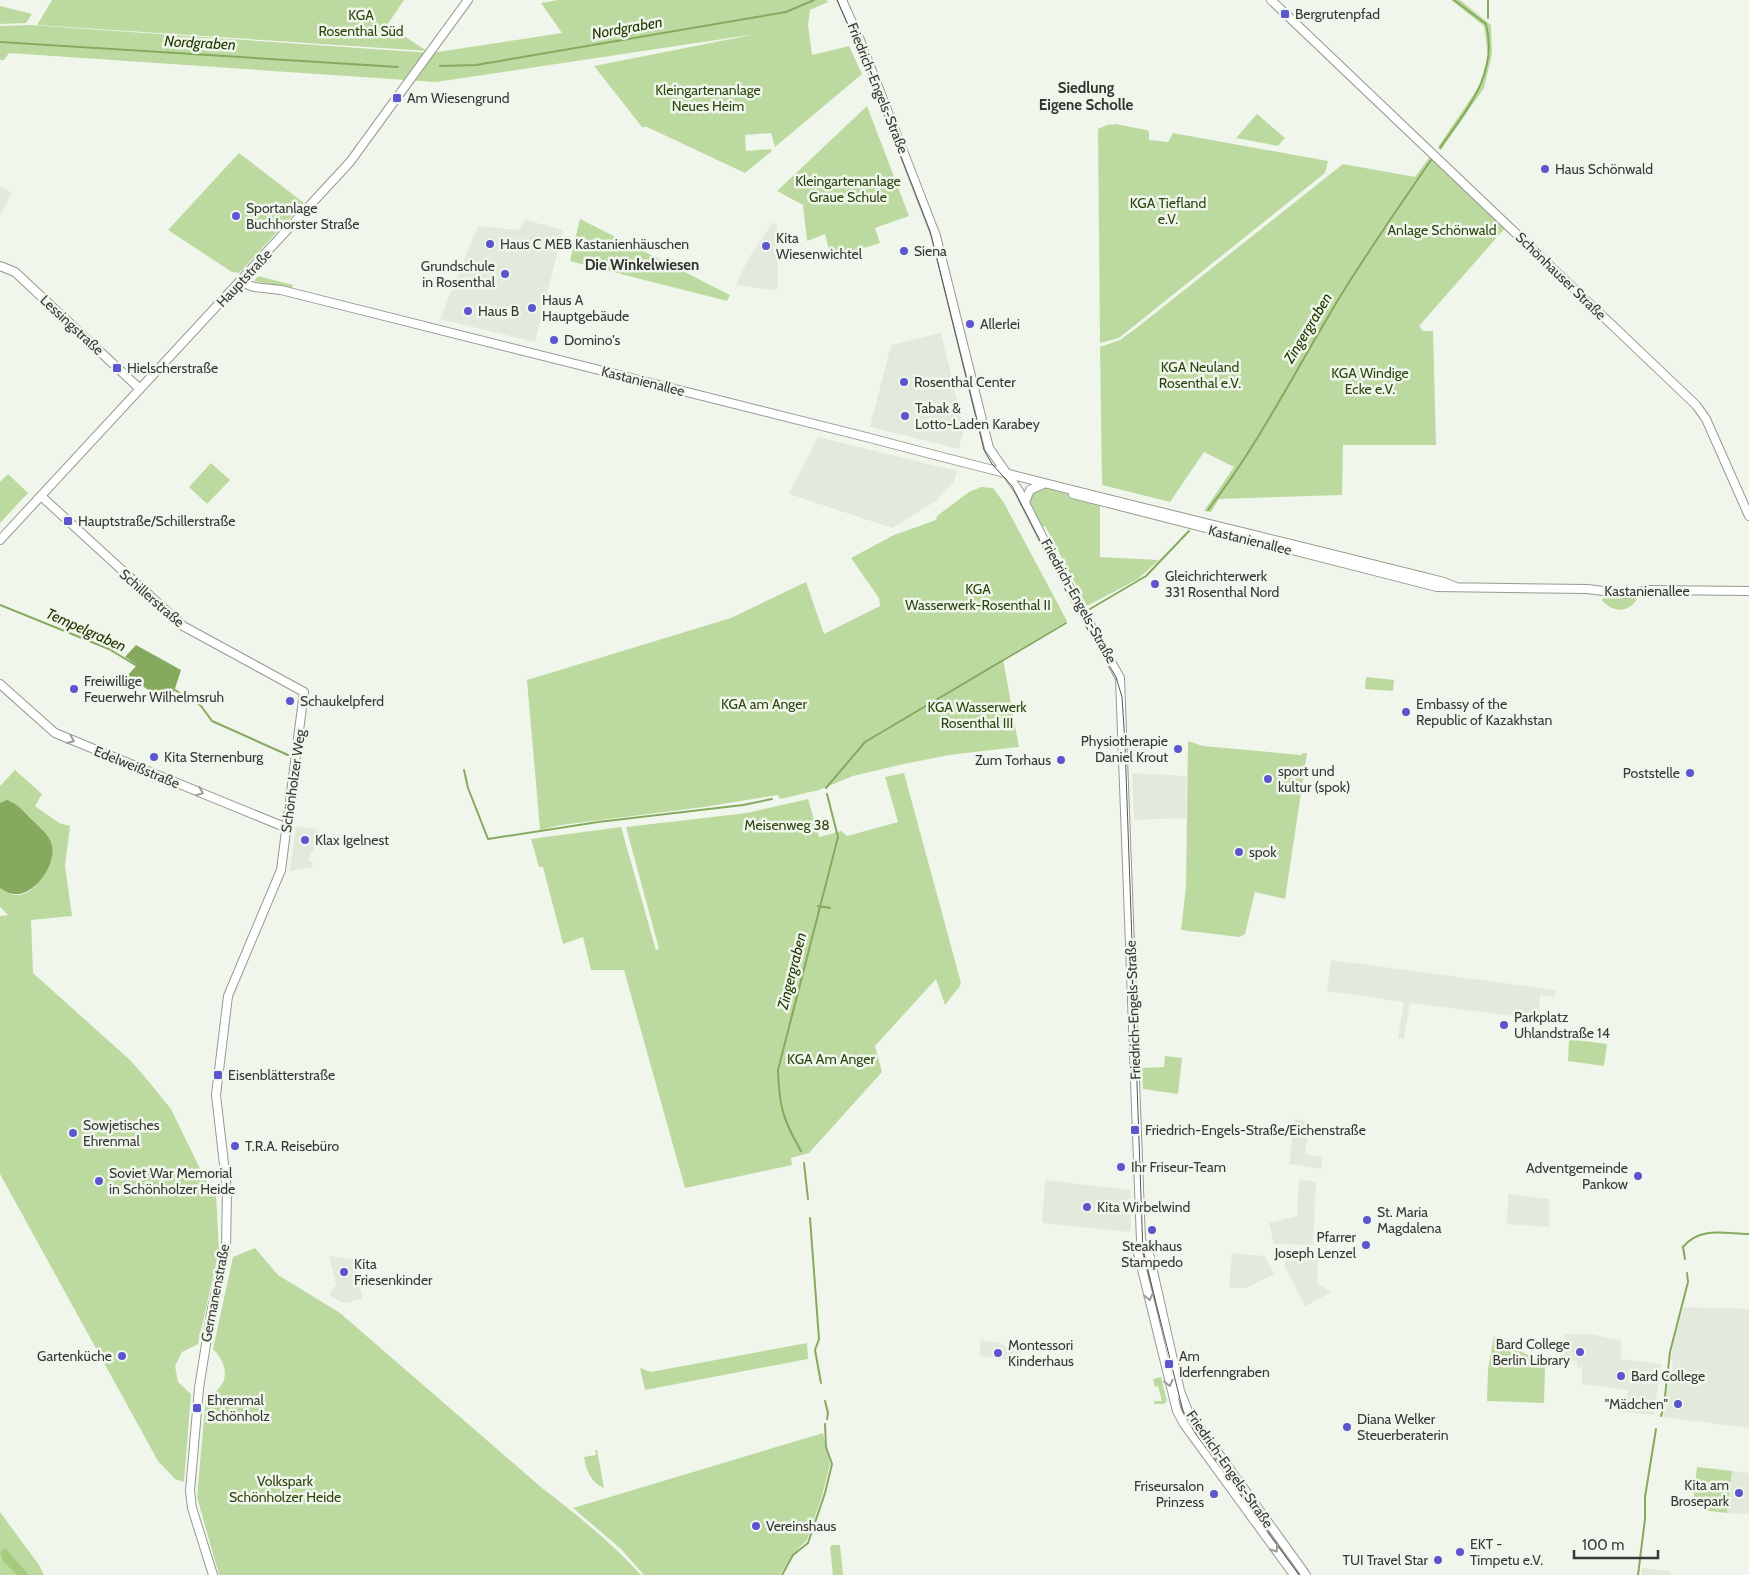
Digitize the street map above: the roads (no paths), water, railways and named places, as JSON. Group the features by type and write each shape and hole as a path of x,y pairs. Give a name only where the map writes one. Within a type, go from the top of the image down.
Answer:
{"main road":[{"name":"Hauptstraße","path":"0,540 350,162 468,0"},
{"name":"Friedrich-Engels-Straße","path":"842,0 931,222 986,438 995,459 1025,502 1121,680 1141,1240 1138,1252 1177,1411 1184,1424 1294,1575"},
{"name":"Schönhauser Straße","path":"1271,0 1696,404 1706,419 1749,516"},
{"name":"Lessingstraße","path":"0,266 15,272 140,389"},
{"name":"Kastanienallee","path":"240,282 352,308 1045,483 1099,502 1437,587 1587,589 1607,593 1628,594 1648,590 1749,592"},
{"path":"1025,502 1031,488 1045,483"},
{"name":"Schillerstraße","path":"41,496 183,626 304,692"},
{"name":"Edelweißstraße","path":"0,684 55,733 287,828"},
{"name":"Schönholzer Weg","path":"280,870 304,692"},
{"name":"Germanenstraße","path":"213,1575 192,1508 190,1491 198,1388 211,1313 226,1248 226,1190 216,1088 228,996 280,870"},
{"name":"Friedrich-Engels-Straße","path":"1141,1240 1148,1249 1180,1391 1188,1412 1306,1575"}],"waterway":[{"name":"Nordgraben","path":"440,66 476,65 786,12 814,0"},
{"name":"Zingergraben","path":"1440,148 1478,90 1488,59 1489,42 1486,24 1454,0"},
{"path":"1488,0 1488,18"},
{"name":"Nordgraben","path":"0,42 398,67"},
{"name":"Zingergraben","path":"1208,510 1246,456 1356,271 1431,160"},
{"name":"Zingergraben","path":"1090,609 1146,576 1189,531"},
{"name":"Tempelgraben","path":"0,605 109,649 137,666"},
{"name":"Zingergraben","path":"826,788 865,742 1066,623"},
{"name":"Tempelgraben","path":"175,690 201,706 212,721 288,755"},
{"path":"464,770 468,788 488,839 598,822 743,805 772,799"},
{"name":"Zingergraben","path":"801,1151 783,1112 779,1093 778,1070 838,837 827,794"},
{"name":"Zingergraben","path":"818,906 830,908"},
{"name":"Zingergraben","path":"804,1163 808,1199"},
{"name":"Zingergraben","path":"810,1218 819,1339 815,1350 821,1383"},
{"path":"1685,1259 1683,1247 1697,1236 1713,1233 1749,1234"},
{"path":"1661,1416 1670,1352 1688,1282 1687,1273"},
{"name":"Zingergraben","path":"825,1401 828,1413 827,1419"},
{"name":"Zingergraben","path":"782,1575 793,1555 808,1543 825,1493 832,1464 826,1447 825,1424"},
{"path":"1638,1575 1645,1519 1645,1497 1656,1429"}],"tram line":[{"path":"837,0 865,64 930,231 984,450 992,464 1012,486 1070,599 1116,677 1122,697 1143,1253"},
{"path":"1142,1247 1183,1411 1195,1433 1299,1575"}],"place":[{"name":"Bergrutenpfad","path":"1285,14"},
{"name":"Am Wiesengrund","path":"397,98"},
{"name":"Haus Schönwald","path":"1545,169"},
{"name":"Sportanlage Buchhorster Straße","path":"236,216"},
{"name":"Haus C MEB Kastanienhäuschen","path":"490,244"},
{"name":"Kita Wiesenwichtel","path":"766,246"},
{"name":"Siena","path":"904,251"},
{"name":"Grundschule in Rosenthal","path":"505,274"},
{"name":"Haus A Hauptgebäude","path":"532,308"},
{"name":"Haus B","path":"468,311"},
{"name":"Allerlei","path":"970,324"},
{"name":"Domino's","path":"554,340"},
{"name":"Hielscherstraße","path":"117,368"},
{"name":"Rosenthal Center","path":"904,382"},
{"name":"Tabak & Lotto-Laden Karabey","path":"905,416"},
{"name":"Hauptstraße/Schillerstraße","path":"68,521"},
{"name":"Gleichrichterwerk 331 Rosenthal Nord","path":"1155,584"},
{"name":"Freiwillige Feuerwehr Wilhelmsruh","path":"74,689"},
{"name":"Schaukelpferd","path":"290,701"},
{"name":"Embassy of the Republic of Kazakhstan","path":"1406,712"},
{"name":"Physiotherapie Daniel Krout","path":"1178,749"},
{"name":"Kita Sternenburg","path":"154,757"},
{"name":"Zum Torhaus","path":"1061,760"},
{"name":"Poststelle","path":"1690,773"},
{"name":"sport und kultur (spok)","path":"1268,779"},
{"name":"Klax Igelnest","path":"305,840"},
{"name":"spok","path":"1239,852"},
{"name":"Parkplatz Uhlandstraße 14","path":"1504,1025"},
{"name":"Eisenblätterstraße","path":"218,1075"},
{"name":"Friedrich-Engels-Straße/Eichenstraße","path":"1135,1130"},
{"name":"Sowjetisches Ehrenmal","path":"73,1133"},
{"name":"T.R.A. Reisebüro","path":"235,1146"},
{"name":"Ihr Friseur-Team","path":"1121,1167"},
{"name":"Adventgemeinde Pankow","path":"1638,1176"},
{"name":"Soviet War Memorial in Schönholzer Heide","path":"99,1181"},
{"name":"Kita Wirbelwind","path":"1087,1207"},
{"name":"St. Maria Magdalena","path":"1367,1220"},
{"name":"Steakhaus Stampedo","path":"1152,1230"},
{"name":"Pfarrer Joseph Lenzel","path":"1366,1245"},
{"name":"Kita Friesenkinder","path":"344,1272"},
{"name":"Bard College Berlin Library","path":"1580,1352"},
{"name":"Montessori Kinderhaus","path":"998,1353"},
{"name":"Gartenküche","path":"122,1356"},
{"name":"Am Iderfenngraben","path":"1169,1364"},
{"name":"Bard College","path":"1621,1376"},
{"name":"\"Mädchen\"","path":"1678,1404"},
{"name":"Ehrenmal Schönholz","path":"197,1408"},
{"name":"Diana Welker Steuerberaterin","path":"1347,1427"},
{"name":"Kita am Brosepark","path":"1739,1493"},
{"name":"Friseursalon Prinzess","path":"1214,1494"},
{"name":"Vereinshaus","path":"756,1526"},
{"name":"EKT - Timpetu e.V.","path":"1460,1552"},
{"name":"TUI Travel Star","path":"1438,1560"}],"district":[{"name":"Siedlung Eigene Scholle","path":"1086,96"},
{"name":"Die Winkelwiesen","path":"642,265"}],"park label":[{"name":"KGA Rosenthal Süd","path":"361,24"},
{"name":"Kleingartenanlage Neues Heim","path":"708,98"},
{"name":"Kleingartenanlage Graue Schule","path":"848,190"},
{"name":"KGA Tiefland e.V.","path":"1168,212"},
{"name":"Anlage Schönwald","path":"1442,230"},
{"name":"KGA Neuland Rosenthal e.V.","path":"1200,376"},
{"name":"KGA Windige Ecke e.V.","path":"1370,382"},
{"name":"KGA Wasserwerk-Rosenthal II","path":"978,598"},
{"name":"KGA am Anger","path":"764,704"},
{"name":"KGA Wasserwerk Rosenthal III","path":"977,716"},
{"name":"Meisenweg 38","path":"787,825"},
{"name":"KGA Am Anger","path":"831,1059"},
{"name":"Volkspark Schönholzer Heide","path":"285,1489"}]}
